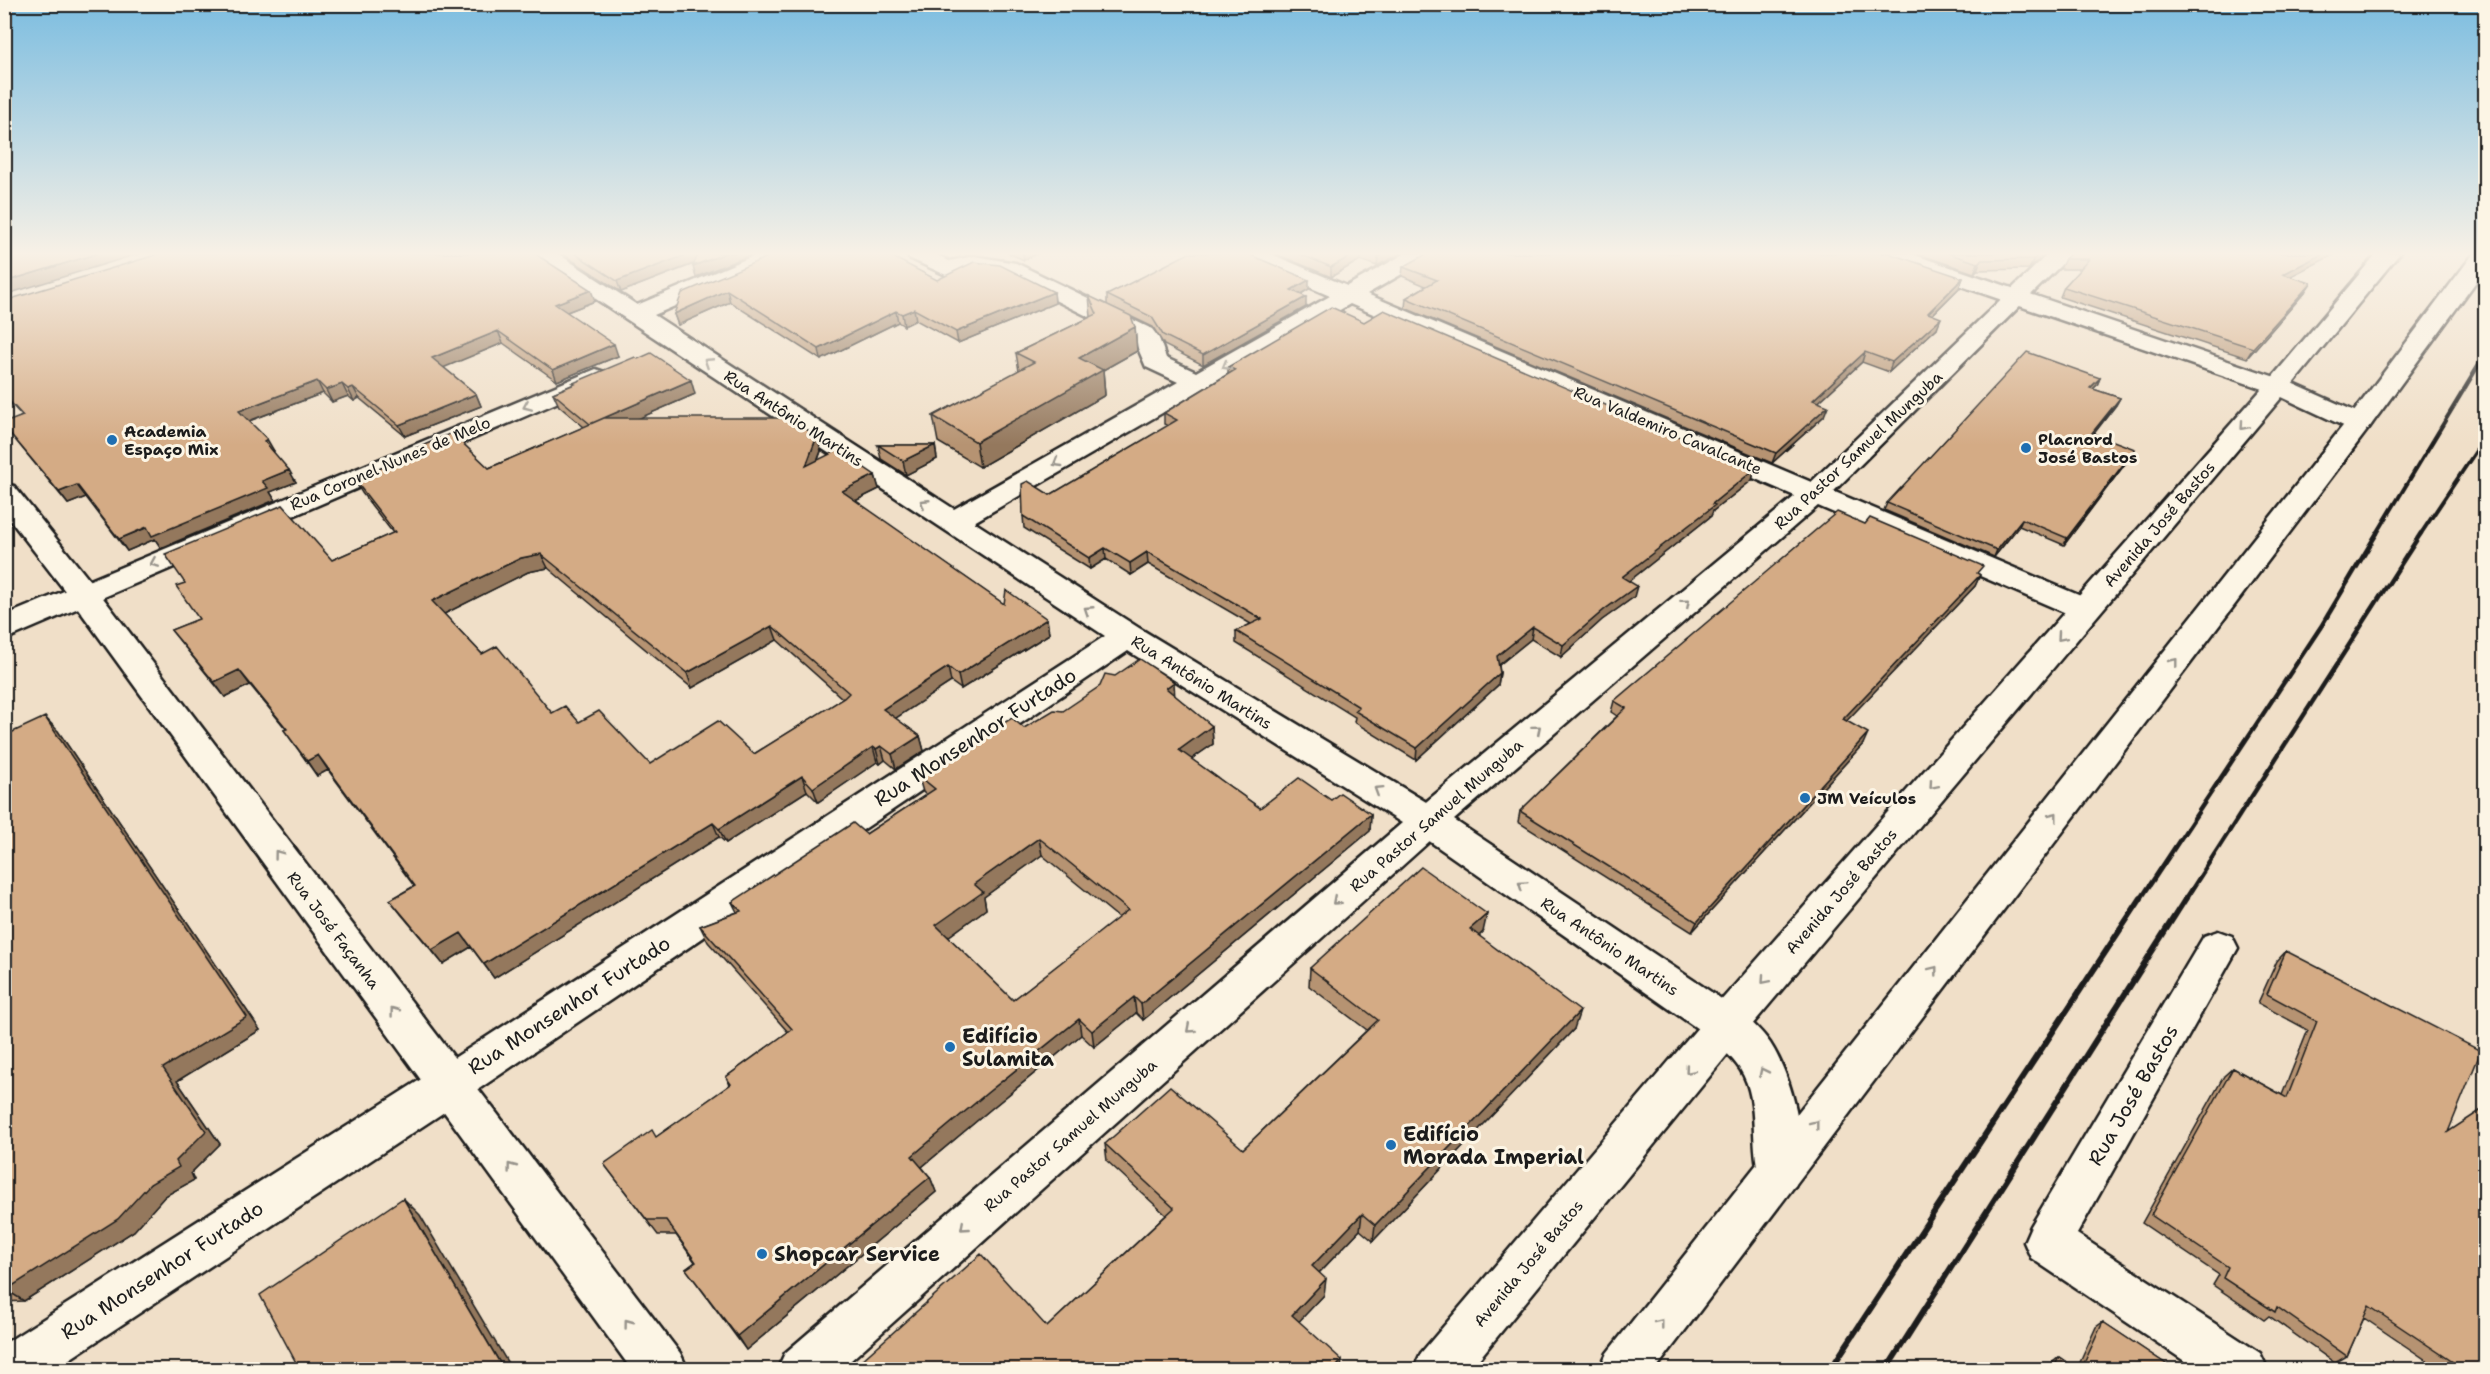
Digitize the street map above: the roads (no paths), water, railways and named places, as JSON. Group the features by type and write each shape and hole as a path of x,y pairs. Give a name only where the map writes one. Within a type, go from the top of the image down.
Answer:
{"street":[{"name":"Rua Antônio Martins","path":"641,317 1128,636 1428,821 1726,1025 1754,1055 1767,1079 1773,1107 1779,1171"},
{"path":"1108,317 1143,334 1147,338 1155,362 1198,382"},
{"path":"953,522 1311,317"},
{"name":"Rua Valdemiro Cavalcante","path":"1401,317 2084,609"},
{"name":"Rua Pastor Samuel Munguba","path":"802,1370 1428,821 1816,493 1999,317"},
{"path":"2075,317 2278,386 2360,423"},
{"name":"Avenida José Bastos","path":"1438,1370 1726,1025 2335,317"},
{"path":"1624,1370 2360,423 2438,317"},
{"name":"Rua Coronel Nunes de Melo","path":"4,629 83,593 678,342"},
{"name":"Rua José Façanha","path":"4,492 83,593 663,1370"},
{"name":"Rua Monsenhor Furtado","path":"8,1370 449,1085 1128,636"},
{"name":"Rua José Bastos","path":"2218,948 2047,1242 2243,1370"}],"railway":[{"path":"2376,535 2486,353"},
{"path":"2420,535 2486,436"},
{"path":"2140,900 2322,625 2377,533"},
{"path":"2185,900 2421,533"},
{"path":"1830,1370 2141,898"},
{"path":"1886,1370 2186,898"}],"place":[{"name":"Academia Espaço Mix","path":"112,440"},
{"name":"Placnord José Bastos","path":"2026,448"},
{"name":"JM Veículos","path":"1805,798"},
{"name":"Edifício Sulamita","path":"950,1047"},
{"name":"Edifício Morada Imperial","path":"1391,1145"},
{"name":"Shopcar Service","path":"762,1254"}]}
